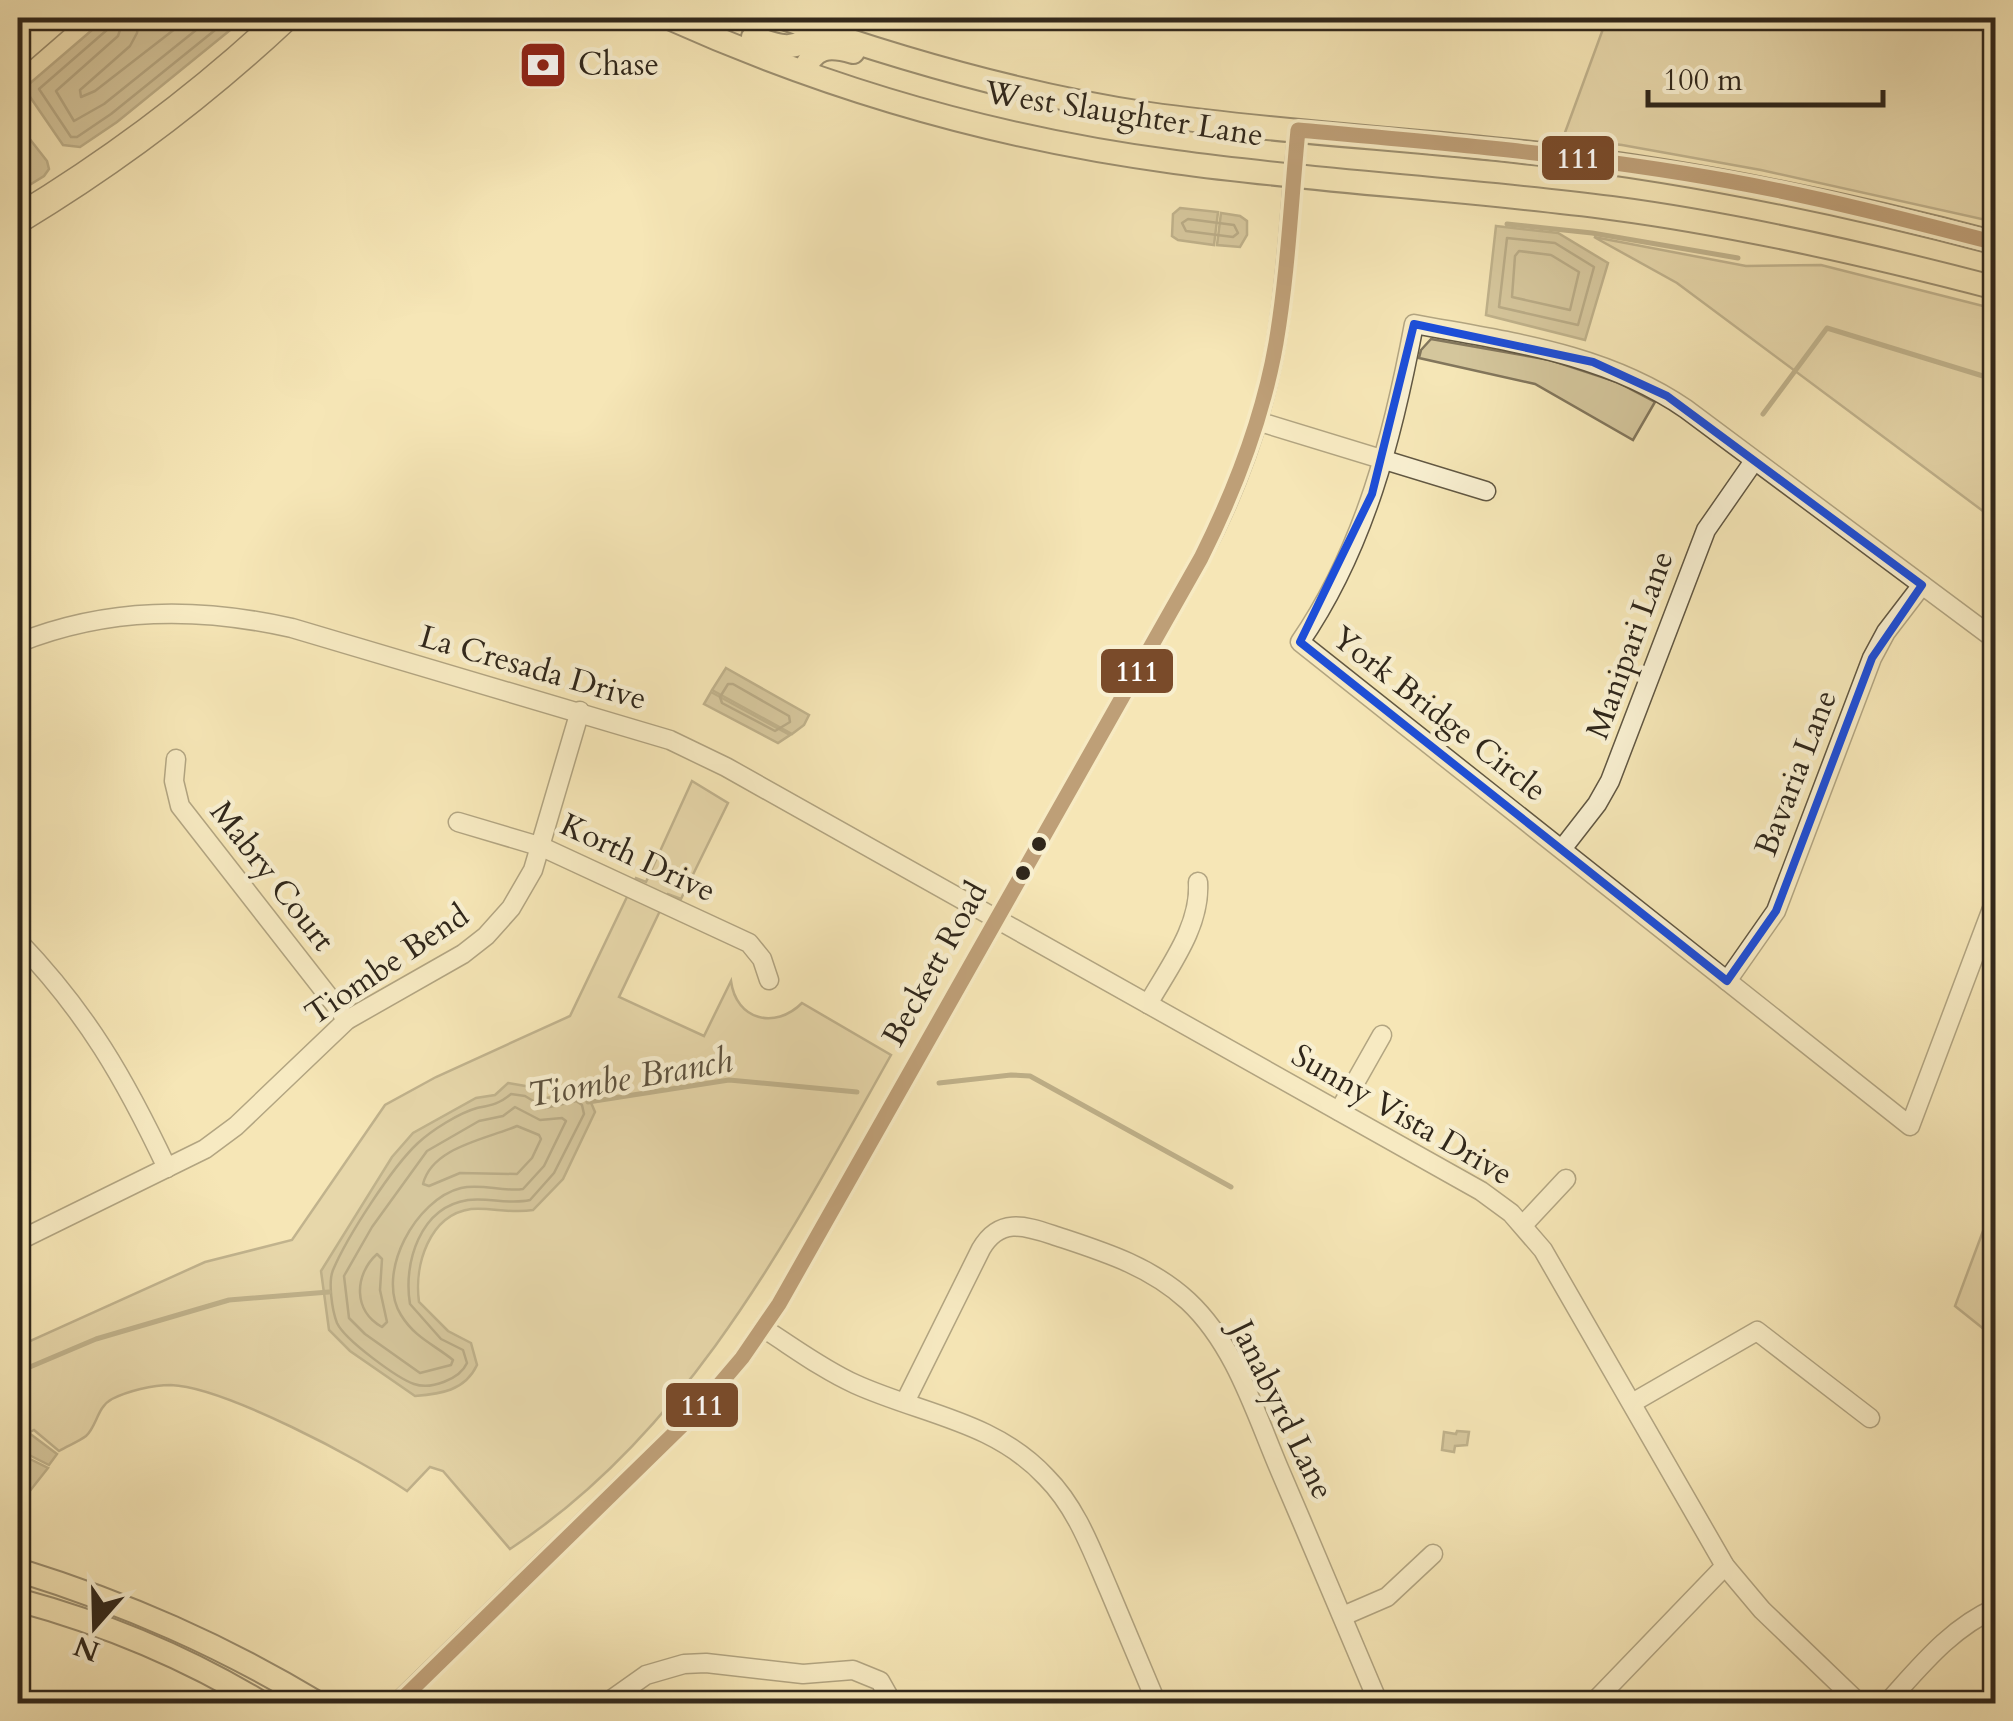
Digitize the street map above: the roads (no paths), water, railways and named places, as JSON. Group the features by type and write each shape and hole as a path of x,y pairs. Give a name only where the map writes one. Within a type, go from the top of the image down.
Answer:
{"highway":[{"path":"18,50 56,18"},
{"path":"18,218 92,173 158,126 284,18"}],"main road":[{"name":"West Slaughter Lane","path":"673,18 746,51 804,71 933,113 1015,133 1176,162 1634,211 1757,233 1996,288"},
{"path":"698,18 789,48 807,40 815,29"},
{"name":"West Slaughter Lane","path":"783,18 968,76 1150,114 1552,155 1726,181 1829,201 1996,244"},
{"path":"804,71 815,52 833,48 927,75 968,76"},
{"path":"18,1570 77,1588 188,1632 319,1704"},
{"path":"18,1600 144,1643 262,1704"}],"street":[{"name":"Beckett Road","path":"396,1704 696,1412 763,1328 1201,558 1230,498 1257,421 1280,319 1298,130"},
{"name":"York Bridge Circle","path":"1996,640 1667,396 1623,374 1550,350 1414,324 1384,460 1345,561 1300,642 1910,1126 1996,898"},
{"path":"1257,421 1486,490"},
{"name":"Manipari Lane","path":"1562,849 1610,781 1706,530 1754,462"},
{"name":"Bavaria Lane","path":"1726,981 1776,911 1872,658 1886,632 1922,586"},
{"name":"La Cresada Drive","path":"18,643 68,626 164,612 232,616 292,628 670,740 726,766 996,918"},
{"name":"Tiombe Bend","path":"18,1241 205,1149 236,1126 347,1020 463,954 486,936 526,884 542,846 580,711"},
{"name":"Mabry Court","path":"176,759 175,789 185,814 347,1020"},
{"name":"Korth Drive","path":"458,822 542,846 749,943 762,959 769,980"},
{"path":"1148,1004 1193,922 1199,900 1198,882"},
{"name":"Sunny Vista Drive","path":"996,918 1481,1191 1523,1225 1543,1250 1724,1566 1762,1610 1860,1704"},
{"path":"18,941 94,1032 123,1078 167,1168"},
{"path":"1339,1111 1382,1035"},
{"path":"1523,1225 1566,1178"},
{"name":"Janabyrd Lane","path":"904,1402 982,1249 997,1230 1009,1225 1026,1226 1122,1259 1155,1276 1187,1300 1226,1349 1378,1704"},
{"path":"763,1328 839,1376 987,1432 1020,1452 1048,1478 1078,1521 1157,1704"},
{"path":"1632,1403 1757,1331 1870,1418"},
{"path":"1343,1616 1387,1597 1433,1554"},
{"path":"1592,1704 1724,1566"},
{"path":"1886,1704 1954,1632 1996,1608"},
{"path":"605,1704 646,1676 684,1664 706,1663 803,1674 864,1672 886,1686 893,1704"}],"water":[{"path":"106,18 245,18 117,122 80,147 63,145 26,91 28,85"},
{"path":"18,124 49,169 18,192"},
{"path":"1180,208 1218,212 1214,245 1172,236 1173,214"},
{"path":"1221,213 1247,221 1247,235 1240,247 1217,245"},
{"path":"1496,226 1558,233 1608,263 1585,340 1486,315"},
{"path":"726,668 809,715 804,725 792,734 712,690"},
{"path":"711,692 790,735 778,743 704,704"},
{"path":"508,1083 531,1087 546,1098 581,1092 595,1112 563,1179 533,1210 471,1209 457,1213 435,1231 422,1258 419,1302 448,1331 471,1343 477,1365 459,1386 415,1396 350,1351 329,1330 321,1271 392,1157 413,1133 476,1098 495,1095"},
{"path":"1444,1432 1469,1432 1467,1445 1455,1446 1454,1452 1442,1450"},
{"path":"29,1433 57,1454 49,1465 29,1455 18,1457 18,1439"},
{"path":"26,1457 48,1468 18,1506 18,1461"}],"waterway":[{"path":"1507,224 1592,233 1738,258"},
{"path":"1763,414 1827,328 1996,380"},
{"name":"Tiombe Branch","path":"939,1083 1030,1076 1231,1187"},
{"name":"Tiombe Branch","path":"588,1102 729,1080 857,1092"},
{"name":"Tiombe Branch","path":"18,1372 96,1339 229,1300 329,1292"}],"place":[{"name":"Chase","path":"543,65"}]}
